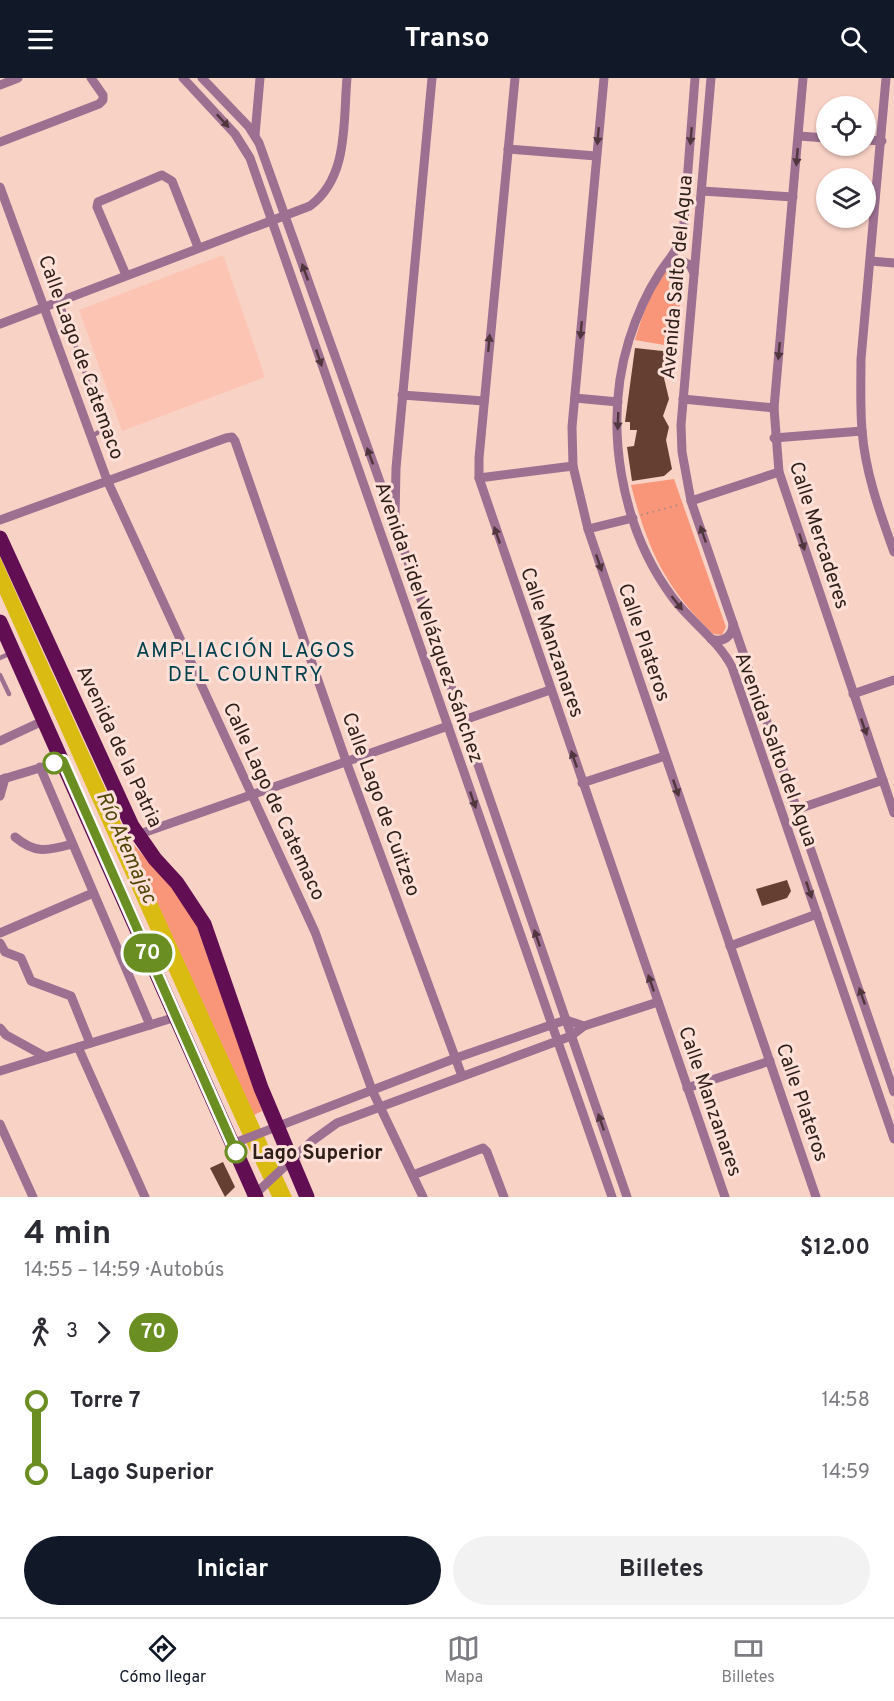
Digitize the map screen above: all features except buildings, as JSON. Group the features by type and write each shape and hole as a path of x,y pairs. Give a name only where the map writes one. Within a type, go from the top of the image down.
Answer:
{"main road":[{"name":"Avenida de la Patria","path":"0,538 137,835 177,883 204,924 273,1128 287,1164 307,1197"},
{"path":"0,622 7,655 45,720 176,1017 236,1143 256,1194"}],"street":[{"path":"0,85 18,78"},
{"path":"0,142 99,104 103,100 103,95 90,78"},
{"name":"Avenida Fidel Velázquez Sánchez","path":"183,78 244,147 612,1197"},
{"name":"Avenida Fidel Velázquez Sánchez","path":"202,78 255,135 394,524 627,1197"},
{"path":"255,135 260,78"},
{"path":"0,324 198,247 272,223 317,201 338,172 347,78"},
{"path":"394,524 402,395 432,78"},
{"name":"Calle Manzanares","path":"514,78 479,478 725,1197"},
{"name":"Calle Plateros","path":"604,78 572,427 573,466 588,530 816,1197"},
{"name":"Avenida Salto del Agua","path":"695,78 681,242 665,264 635,321 628,343 618,402 619,454 633,518 661,581 685,614 711,639 732,667 894,1139"},
{"name":"Avenida Salto del Agua","path":"711,78 683,399 682,452 691,501 894,1092"},
{"name":"Calle Mercaderes","path":"803,78 774,408 774,438 778,472 894,813"},
{"path":"886,78 861,359 862,432 870,475 894,552"},
{"path":"799,136 816,137"},
{"path":"876,141 882,141"},
{"path":"508,149 596,156"},
{"path":"126,275 97,207 98,202 162,175 172,181 198,247"},
{"name":"Calle Lago de Catemaco","path":"0,187 107,480 315,932 372,1090 423,1197"},
{"path":"702,191 793,197"},
{"path":"665,264 678,260 686,262 693,269 694,279"},
{"path":"871,261 894,263"},
{"path":"402,395 484,401"},
{"path":"575,398 618,402"},
{"path":"683,399 774,408"},
{"path":"774,438 862,432"},
{"name":"Calle Lago de Cuitzeo","path":"0,520 232,437 346,761 462,1076"},
{"path":"479,478 573,466"},
{"path":"691,501 778,472"},
{"path":"588,530 633,518"},
{"path":"711,639 728,638 733,631 732,618"},
{"path":"428,670 442,665"},
{"path":"853,694 894,680"},
{"path":"461,721 550,690"},
{"path":"0,741 45,720"},
{"path":"137,835 448,726"},
{"path":"582,783 665,756"},
{"path":"0,796 3,779 63,761"},
{"path":"40,767 150,1025"},
{"path":"768,772 783,767"},
{"path":"798,809 883,780"},
{"path":"15,837 28,848 51,850 72,844"},
{"path":"0,933 93,894"},
{"path":"730,946 817,914"},
{"path":"0,943 4,952 21,958 31,981 71,996 90,1043"},
{"path":"531,965 545,960"},
{"path":"256,1194 287,1164 337,1123 571,1036 584,1026 658,1002"},
{"path":"0,1071 176,1017"},
{"path":"236,1143 456,1058 551,1025 566,1020 584,1026"},
{"path":"0,1028 6,1035 46,1057"},
{"path":"858,1035 873,1029"},
{"path":"78,1047 145,1197"},
{"path":"687,1088 770,1061"},
{"path":"0,1124 33,1197"},
{"path":"413,1175 483,1148 487,1152 504,1197"},
{"path":"597,1156 611,1151"}],"lane":[{"path":"60,300 104,429 92,436"},
{"path":"0,675 9,694"}],"path":[{"path":"633,518 691,501"}],"shaded area":[{"path":"223,255 265,377 122,431 79,310"},
{"path":"675,262 683,268 676,347 635,340 655,285 661,275"},
{"path":"674,479 726,627 722,635 713,634 696,617 670,583 651,548 637,508 631,485"},
{"path":"127,837 179,896 196,924 262,1111 254,1115"}],"water":[{"name":"Río Atemajac","path":"0,557 292,1197 272,1197 238,1125 0,594"}],"bus line":[{"name":"70","path":"54,763 63,761 236,1152"}],"place":[{"name":"Lago Superior","path":"236,1152"}],"district":[{"name":"AMPLIACIÓN LAGOS DEL COUNTRY","path":"246,662"}]}
